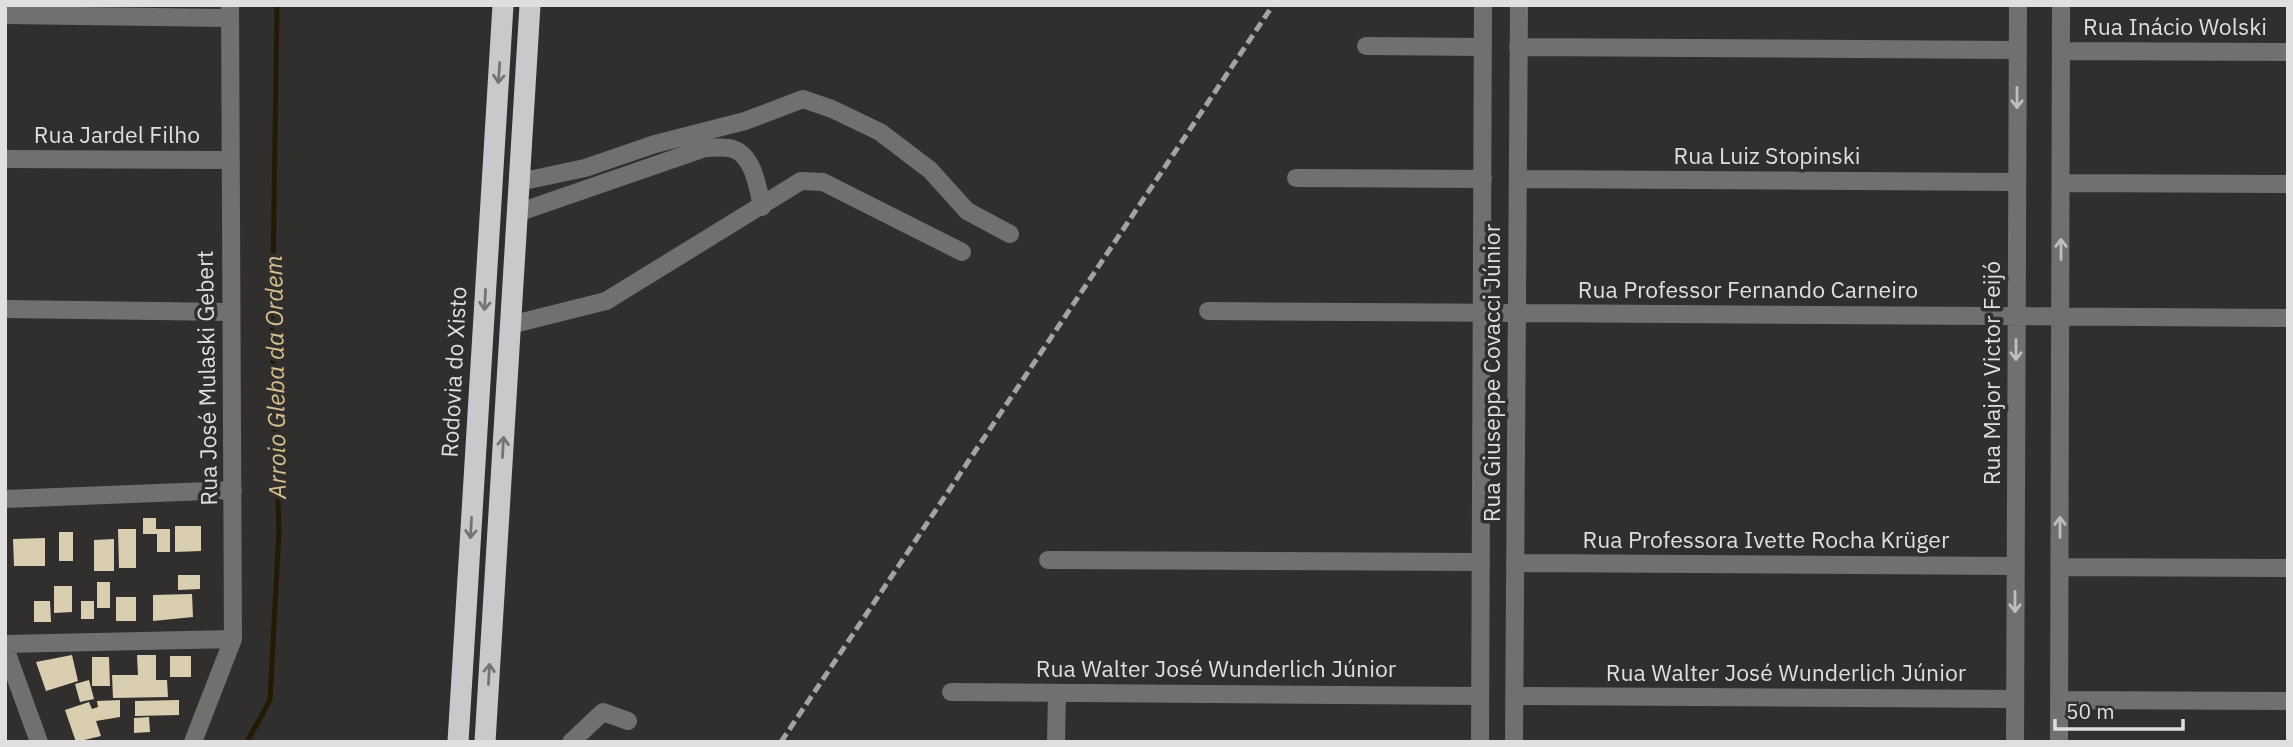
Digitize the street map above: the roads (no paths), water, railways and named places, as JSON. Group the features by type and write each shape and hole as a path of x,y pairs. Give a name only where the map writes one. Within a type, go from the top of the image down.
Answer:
{"highway":[{"name":"Rodovia do Xisto","path":"458,742 503,5"},
{"path":"485,742 530,5"},
{"path":"445,742 461,694"}],"street":[{"name":"Rua Giuseppe Covacci Júnior","path":"1480,742 1483,5"},
{"name":"Rua Giuseppe Covacci Júnior","path":"1514,742 1519,5"},
{"name":"Rua Major Victor Feijó","path":"2015,742 2018,5"},
{"path":"2059,742 2061,5"},
{"path":"5,15 229,12"},
{"name":"Rua José Mulaski Gebert","path":"193,742 233,639 229,12"},
{"path":"1366,46 1483,47"},
{"path":"1518,47 2017,50"},
{"name":"Rua Inácio Wolski","path":"2061,51 2288,52"},
{"path":"519,182 585,168 655,144 745,121 803,99 832,109 880,132 929,170 967,211 1010,234"},
{"path":"517,213 705,148 733,149 743,157 754,174 762,207"},
{"name":"Rua Jardel Filho","path":"5,159 229,160"},
{"path":"1296,178 1483,179"},
{"name":"Rua Luiz Stopinski","path":"1518,179 2017,182"},
{"path":"510,325 606,301 802,181 823,182 962,252"},
{"path":"2061,183 2288,184"},
{"path":"5,309 231,312"},
{"name":"Rua Professor Fernando Carneiro","path":"1208,311 2288,318"},
{"path":"5,499 233,490"},
{"path":"1048,559 1481,562"},
{"name":"Rua Professora Ivette Rocha Krüger","path":"1515,563 2015,566"},
{"path":"2060,567 2288,568"},
{"path":"39,742 5,646 233,639"},
{"name":"Rua Walter José Wunderlich Júnior","path":"951,692 1480,696"},
{"path":"1056,742 1057,693"},
{"name":"Rua Walter José Wunderlich Júnior","path":"1514,696 2015,699"},
{"path":"2059,700 2288,701"},
{"path":"571,742 603,712 628,721"}],"waterway":[{"name":"Arroio Gleba da Ordem","path":"247,742 270,700 279,530 272,338 277,5"}],"railway":[{"path":"781,742 1273,5"}]}
